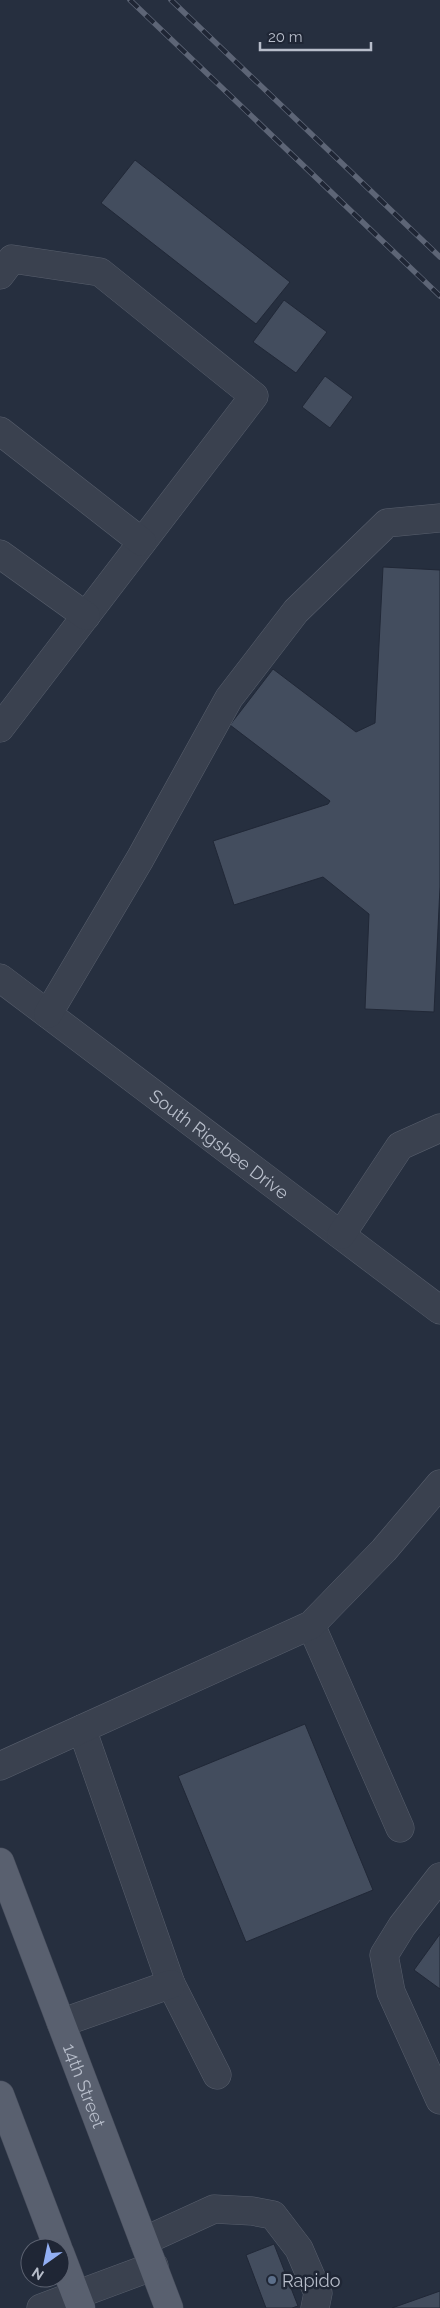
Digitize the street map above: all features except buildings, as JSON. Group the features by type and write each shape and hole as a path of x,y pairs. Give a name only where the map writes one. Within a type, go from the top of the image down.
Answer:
{"main road":[{"name":"14th Street","path":"0,1862 169,2308"},
{"path":"0,2095 54,2238"},
{"path":"70,2280 78,2301"}],"street":[{"path":"0,275 12,259 100,272 254,396 0,728"},
{"path":"0,432 142,542"},
{"path":"48,1014 140,859 229,698 296,611 387,523 440,518"},
{"path":"0,554 86,616"},
{"name":"South Rigsbee Drive","path":"0,978 440,1310"},
{"path":"341,1235 400,1146 440,1128"},
{"path":"0,1766 311,1625 384,1550 440,1484"},
{"path":"311,1625 400,1828"},
{"path":"82,1729 171,1984 217,2075"},
{"path":"440,1877 402,1926 384,1955 391,1992 440,2100"},
{"path":"61,2023 171,1984"},
{"path":"144,2241 214,2209 252,2211 273,2215 299,2249 318,2293 315,2308"},
{"path":"41,2308 78,2301 154,2266"}],"railway":[{"path":"130,0 440,296"},
{"path":"171,0 440,257"}],"place":[{"name":"Rapido","path":"272,2280"}]}
